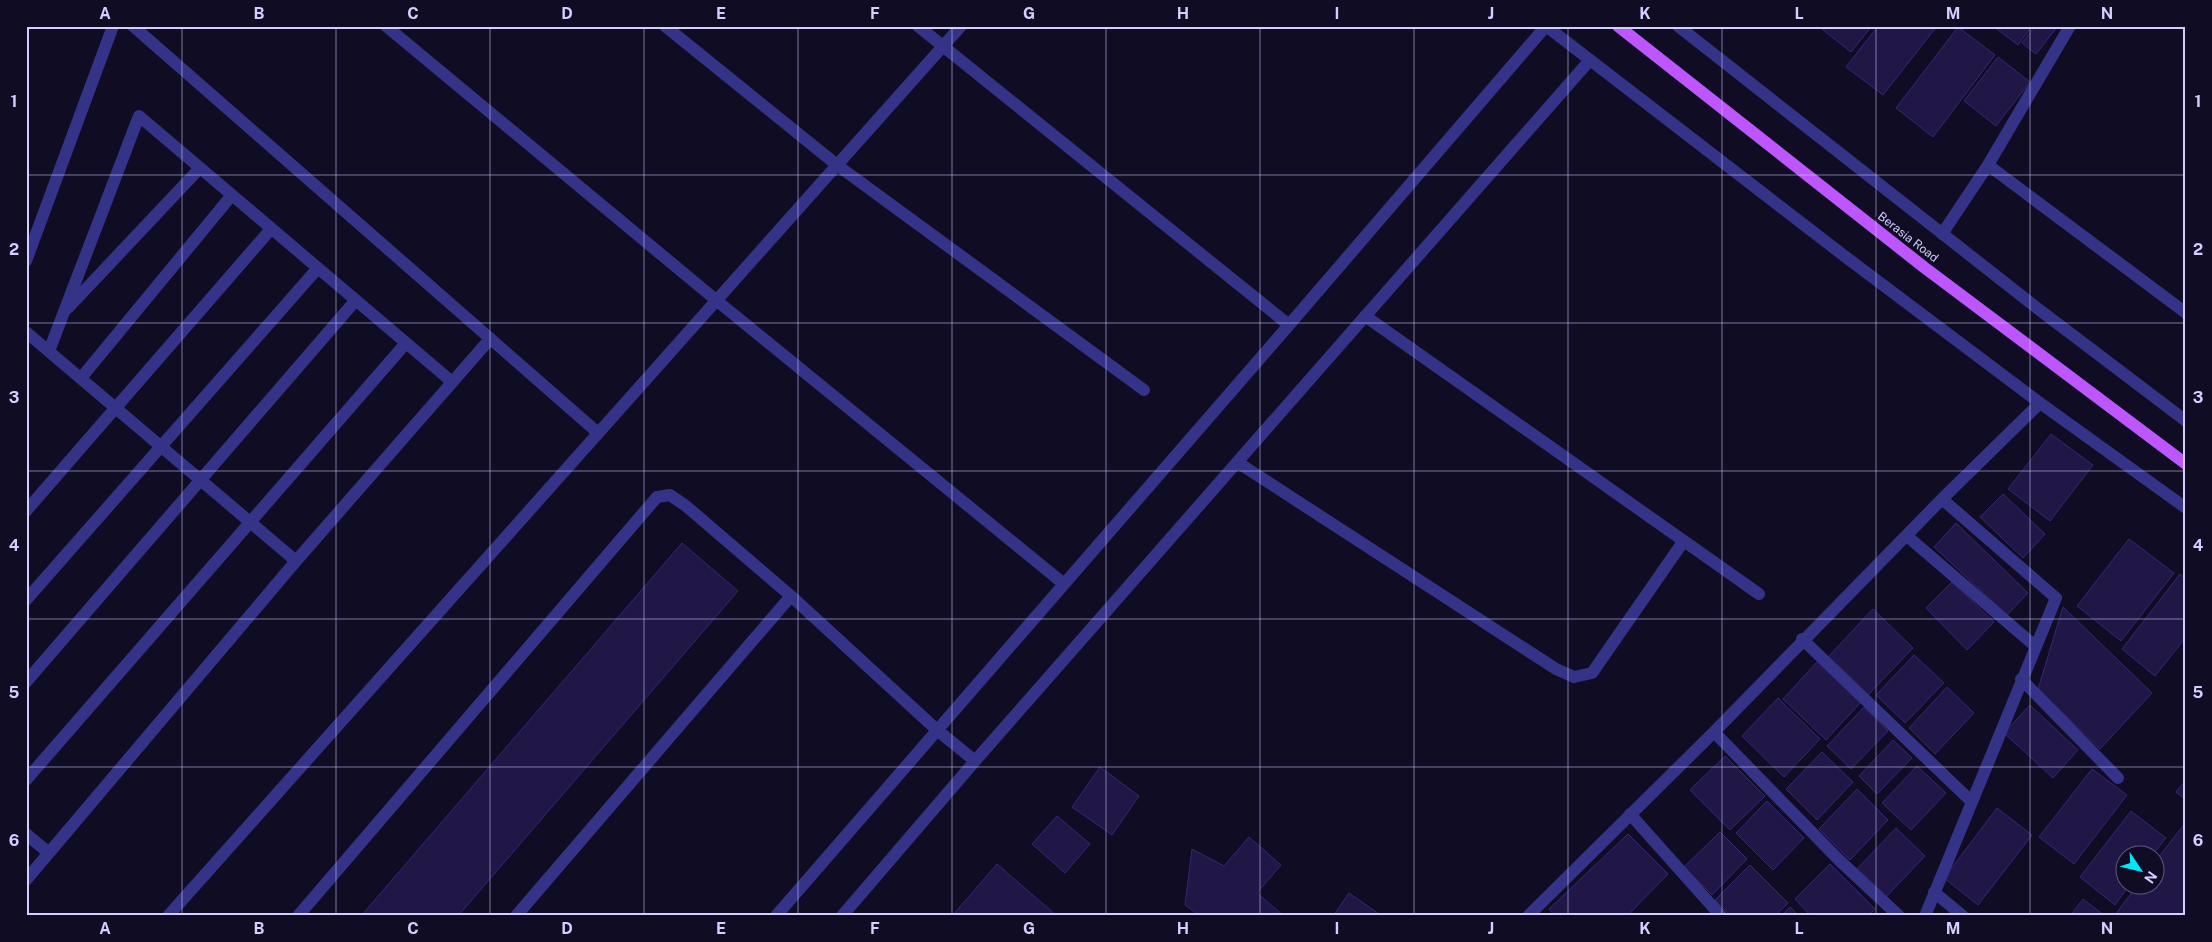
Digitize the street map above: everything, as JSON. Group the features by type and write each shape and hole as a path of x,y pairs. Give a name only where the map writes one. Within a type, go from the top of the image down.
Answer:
{"main road":[{"name":"Berasia Road","path":"1618,26 1925,268 2186,464"}],"street":[{"path":"26,261 114,26"},
{"path":"133,26 597,432"},
{"path":"386,26 716,300 1064,584"},
{"path":"665,26 837,165 1144,390"},
{"path":"918,26 1289,325"},
{"path":"168,916 597,432 961,26"},
{"path":"776,916 1546,26 1847,258 2040,403 2186,508"},
{"path":"1678,26 1942,234 2186,421"},
{"path":"1942,234 1988,166 2070,26"},
{"path":"842,916 975,761 1590,60"},
{"path":"49,351 139,116 451,381"},
{"path":"1988,166 2186,313"},
{"path":"64,314 200,168"},
{"path":"81,378 232,195"},
{"path":"26,511 271,228"},
{"path":"26,600 318,268"},
{"path":"26,682 356,300"},
{"path":"1365,316 1759,594"},
{"path":"26,332 296,561"},
{"path":"26,880 296,561 451,381 490,339"},
{"path":"26,780 406,343"},
{"path":"1528,916 1714,732 1802,639 2040,403"},
{"path":"1237,462 1556,669 1574,677 1592,672 1683,542"},
{"path":"298,916 658,497 670,494 791,596 937,730 975,761"},
{"path":"1924,916 2056,598 1942,499"},
{"path":"1907,536 2035,646"},
{"path":"516,916 791,596"},
{"path":"1802,639 1972,802"},
{"path":"2022,679 2118,778"},
{"path":"1714,732 1839,860 1899,916"},
{"path":"1630,814 1722,916"},
{"path":"26,834 49,853"},
{"path":"1934,892 1963,916"}],"building":[{"path":"1818,26 1872,26 1851,52"},
{"path":"1878,26 1937,26 1883,95 1846,67"},
{"path":"1993,26 2032,26 2018,45"},
{"path":"2035,26 2058,26 2036,54 2022,43"},
{"path":"1958,27 1995,55 1933,137 1896,108"},
{"path":"1998,57 2030,82 1996,126 1964,101"},
{"path":"2051,434 2093,465 2050,521 2008,489"},
{"path":"2003,494 2045,534 2023,558 1980,517"},
{"path":"1956,523 2028,593 2007,615 1934,547"},
{"path":"2129,539 2174,573 2121,641 2077,606"},
{"path":"682,543 738,591 458,916 361,916"},
{"path":"2180,574 2186,579 2186,637 2155,676 2122,649"},
{"path":"1952,582 1994,622 1967,650 1926,608"},
{"path":"2063,607 2152,693 2100,749 2038,689"},
{"path":"1873,609 1913,648 1867,696 1827,658"},
{"path":"1914,655 1944,683 1905,723 1876,695"},
{"path":"1818,661 1861,702 1826,740 1783,699"},
{"path":"1947,687 1974,713 1935,754 1909,728"},
{"path":"1778,698 1820,739 1784,777 1742,736"},
{"path":"2030,705 2078,750 2053,778 2004,733"},
{"path":"1864,707 1888,731 1851,769 1827,746"},
{"path":"1893,740 1912,758 1877,794 1859,776"},
{"path":"1822,752 1853,782 1817,820 1786,789"},
{"path":"1725,756 1765,796 1730,830 1690,790"},
{"path":"1917,766 1946,793 1911,830 1882,803"},
{"path":"1100,767 1139,796 1112,835 1072,807"},
{"path":"2092,769 2127,795 2074,864 2039,837"},
{"path":"2186,780 2186,800 2176,792"},
{"path":"1857,789 1888,820 1850,860 1819,829"},
{"path":"1767,801 1804,838 1773,870 1736,833"},
{"path":"1997,808 2032,835 1978,905 1944,878"},
{"path":"2131,811 2166,838 2161,844 2114,844 2114,894 2123,894 2115,905 2080,877"},
{"path":"1057,816 1090,844 1065,873 1032,844"},
{"path":"2186,822 2186,916 2116,916 2131,894 2164,894 2164,850"},
{"path":"1896,828 1925,856 1885,898 1856,870"},
{"path":"1720,832 1747,859 1712,895 1684,867"},
{"path":"1628,834 1668,874 1627,916 1555,916 1549,909"},
{"path":"1249,837 1281,865 1257,893 1284,916 1200,916 1185,905 1192,849 1224,866"},
{"path":"997,864 1057,916 952,916"},
{"path":"1830,864 1875,909 1868,916 1811,916 1795,899"},
{"path":"1750,865 1788,903 1775,916 1731,916 1715,900"},
{"path":"1349,893 1382,916 1333,916"},
{"path":"2083,899 2105,916 2070,916"},
{"path":"1790,907 1799,916 1781,916"}]}
